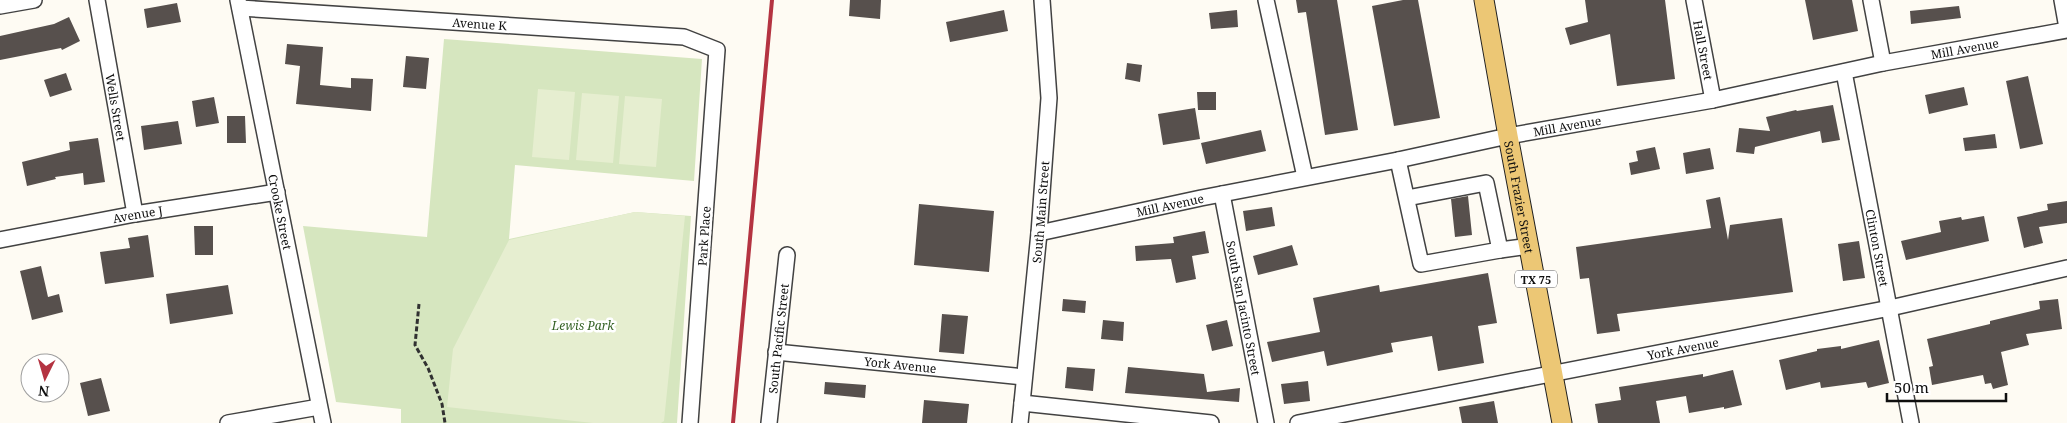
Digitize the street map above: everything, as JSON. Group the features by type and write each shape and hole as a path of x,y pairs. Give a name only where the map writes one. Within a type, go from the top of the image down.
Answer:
{"main road":[{"name":"South Frazier Street","path":"1484,0 1562,423"}],"street":[{"path":"0,6 34,0"},
{"name":"Wells Street","path":"97,0 135,214"},
{"name":"South Main Street","path":"1020,423 1039,233 1049,98 1042,0"},
{"path":"1266,0 1305,177"},
{"name":"Hall Street","path":"1694,0 1713,100"},
{"path":"1871,0 1883,63"},
{"path":"2062,0 2067,29"},
{"name":"Avenue K","path":"239,4 684,37 717,50"},
{"name":"Crooke Street","path":"239,4 323,423"},
{"name":"Mill Avenue","path":"1039,233 1508,136 1713,100 1883,63 2067,29"},
{"name":"Park Place","path":"690,423 717,50"},
{"name":"Clinton Street","path":"1844,72 1911,423"},
{"path":"1398,160 1421,264 1530,246"},
{"path":"1406,198 1486,183 1500,250"},
{"name":"Avenue J","path":"0,240 135,214 277,192"},
{"name":"South San Jacinto Street","path":"1222,194 1266,423"},
{"name":"South Pacific Street","path":"769,423 787,255"},
{"name":"York Avenue","path":"1298,423 1890,308 2067,268"},
{"name":"York Avenue","path":"776,352 1024,377"},
{"path":"1022,403 1211,423"},
{"path":"228,423 319,407"}],"path":[{"path":"419,304 415,345 428,368 442,404 445,423"}],"green space":[{"name":"Lewis Park","path":"444,39 702,59 694,181 515,165 509,239 635,212 691,216 677,423 401,423 401,409 336,402 303,226 427,237"},
{"path":"538,89 575,92 569,160 532,157"},
{"path":"582,93 619,96 613,163 576,160"},
{"path":"625,96 662,99 656,167 619,164"},
{"path":"635,212 685,216 664,421 661,423 593,423 447,407 453,349 509,240"}],"building":[{"path":"850,0 881,0 880,19 849,16"},
{"path":"1296,0 1337,0 1358,130 1325,135 1306,12 1298,13"},
{"path":"1403,0 1418,0 1440,118 1394,126 1372,6"},
{"path":"1585,0 1665,0 1675,79 1617,86 1610,34 1570,45 1565,28 1588,22"},
{"path":"1805,0 1852,0 1858,31 1813,40"},
{"path":"177,3 181,22 147,28 144,9"},
{"path":"1959,6 1961,18 1911,24 1910,11"},
{"path":"1004,10 1008,31 950,42 946,22"},
{"path":"1237,10 1238,27 1211,29 1209,13"},
{"path":"69,17 80,41 62,50 61,48 0,60 0,36 54,24"},
{"path":"287,44 323,47 320,85 351,88 351,78 373,79 371,111 296,104 300,66 285,64"},
{"path":"406,56 429,58 426,89 403,87"},
{"path":"1127,63 1142,65 1140,82 1125,79"},
{"path":"66,73 72,90 50,97 44,80"},
{"path":"2028,76 2043,144 2020,149 2006,81"},
{"path":"1964,87 1968,105 1929,114 1925,95"},
{"path":"1197,92 1216,92 1216,110 1198,110"},
{"path":"214,97 219,123 196,127 192,101"},
{"path":"1833,105 1840,140 1822,143 1820,131 1755,147 1754,154 1736,152 1739,128 1770,131 1766,117 1796,110"},
{"path":"1195,108 1200,139 1163,145 1158,114"},
{"path":"227,116 245,116 246,143 227,143"},
{"path":"178,121 182,144 144,150 141,126"},
{"path":"1261,130 1266,151 1206,164 1201,143"},
{"path":"1995,134 1997,148 1965,151 1963,138"},
{"path":"98,138 105,182 84,185 83,173 55,177 56,179 27,186 22,162 70,150 69,142"},
{"path":"1655,147 1660,169 1631,175 1629,163 1638,161 1636,151"},
{"path":"1710,148 1714,169 1686,174 1683,153"},
{"path":"1468,196 1472,235 1455,237 1451,199"},
{"path":"1720,197 1728,240 1730,225 1782,218 1793,292 1617,314 1620,331 1597,334 1589,278 1580,279 1576,247 1711,228 1706,200"},
{"path":"2067,201 2067,223 2039,227 2043,243 2024,248 2017,217 2048,210 2047,204"},
{"path":"919,204 994,211 989,272 914,265"},
{"path":"1272,207 1275,226 1246,231 1243,211"},
{"path":"1984,216 1989,241 1906,260 1901,241 1941,232 1939,221 1961,217 1962,220"},
{"path":"194,226 213,226 213,255 195,255"},
{"path":"1205,231 1209,253 1192,256 1196,279 1176,283 1171,259 1136,261 1135,246 1174,243 1173,237"},
{"path":"148,235 154,277 105,284 100,252 130,248 128,238"},
{"path":"1859,241 1865,278 1843,281 1838,244"},
{"path":"1292,245 1298,265 1258,275 1253,256"},
{"path":"41,266 48,297 59,294 63,312 32,320 20,271"},
{"path":"1488,273 1497,323 1478,326 1484,363 1438,371 1432,336 1391,343 1393,352 1327,366 1324,351 1272,362 1267,342 1320,332 1313,298 1379,285 1380,292"},
{"path":"228,285 233,314 170,324 166,294"},
{"path":"1063,299 1086,301 1085,313 1062,311"},
{"path":"2058,299 2062,329 2026,334 2029,345 2001,352 2008,385 1993,389 1991,383 1985,384 1983,375 1932,385 1929,367 1933,366 1927,339 1990,324 1990,321 2040,309 2039,301"},
{"path":"942,314 968,316 964,354 939,352"},
{"path":"1103,320 1124,322 1123,341 1101,339"},
{"path":"1227,320 1233,346 1212,351 1206,325"},
{"path":"1879,340 1889,383 1868,388 1866,382 1821,388 1820,382 1786,390 1779,360 1817,351 1817,349 1841,346 1841,349"},
{"path":"1067,367 1095,369 1093,391 1065,388"},
{"path":"1128,367 1204,374 1207,392 1240,388 1239,402 1125,393"},
{"path":"1733,370 1742,405 1689,413 1686,396 1656,401 1660,423 1598,423 1595,404 1621,400 1619,387 1703,374 1703,377"},
{"path":"101,378 110,411 88,416 80,383"},
{"path":"1308,381 1310,401 1284,404 1281,384"},
{"path":"825,382 866,385 865,398 824,394"},
{"path":"924,400 969,404 967,423 922,423"},
{"path":"1494,401 1498,423 1462,423 1459,407"}],"railway":[{"path":"733,423 772,0"}]}
